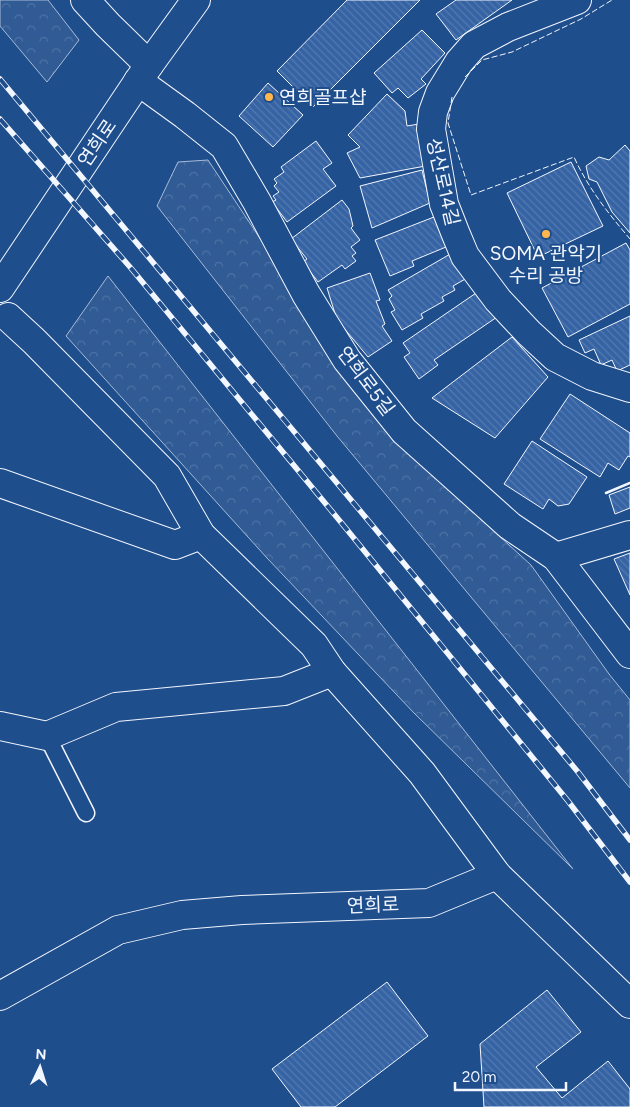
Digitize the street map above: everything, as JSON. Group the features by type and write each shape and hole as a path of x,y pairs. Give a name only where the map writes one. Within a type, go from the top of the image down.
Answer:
{"street":[{"name":"연희로5길","path":"86,0 108,25 144,73 185,115 224,146 257,202 306,294 347,360 404,431 510,526 556,557 630,654"},
{"name":"연희로","path":"0,288 144,73 196,0"},
{"name":"성산로14길","path":"577,0 508,27 474,45 459,62 440,93 433,112 431,129 444,204 454,232 465,256 498,300 555,357 592,376 630,388"},
{"path":"8,317 167,476 201,536 314,645 332,672 422,772 497,875 630,1004"},
{"path":"0,483 175,545 201,536"},
{"path":"556,557 630,535"},
{"path":"0,726 47,736 116,707 284,691 332,672"},
{"name":"연희로","path":"0,996 118,930 182,915 242,910 429,903 497,875"}],"lane":[{"path":"47,736 86,813"}],"green space":[{"path":"0,0 48,0 79,40 47,82 0,26"},
{"path":"208,160 265,246 418,462 531,565 609,674 630,700 630,788 337,436 157,206 178,162"},
{"path":"108,276 573,869 414,713 267,558 66,336"}],"building":[{"path":"347,0 420,0 313,107 277,71"},
{"path":"456,0 512,0 456,40 436,14"},
{"path":"422,30 445,53 421,79 426,84 408,98 398,88 392,93 374,73"},
{"path":"268,83 303,115 273,147 239,116"},
{"path":"387,94 405,111 407,126 419,124 431,165 360,178 347,153 360,147 348,135"},
{"path":"316,141 332,163 323,169 336,186 287,222 272,202 276,200 273,196 279,192 274,186 277,183 274,179 284,172 281,167"},
{"path":"625,145 630,151 630,233 612,212 597,182 589,179 586,166 599,157 609,160"},
{"path":"571,162 603,226 538,257 507,193"},
{"path":"422,170 430,203 372,228 360,186"},
{"path":"342,200 349,209 353,226 351,228 360,240 351,247 356,253 352,256 356,261 345,269 342,265 318,282 303,262 307,259 291,239"},
{"path":"434,217 446,247 412,261 414,266 390,276 375,240"},
{"path":"626,243 630,250 630,304 568,337 542,288"},
{"path":"452,253 467,278 453,286 455,290 442,297 444,301 421,314 423,318 402,330 391,312 395,310 389,299 392,296 388,290"},
{"path":"370,273 380,300 376,301 385,324 382,326 392,341 368,357 337,320 327,288"},
{"path":"479,291 497,317 434,360 438,365 419,379 404,357 410,353 403,343"},
{"path":"630,316 630,365 617,371 612,360 601,365 594,349 585,353 579,340"},
{"path":"512,337 548,377 495,438 432,398"},
{"path":"570,394 630,433 630,457 628,456 619,470 608,463 600,477 540,439"},
{"path":"532,441 587,477 569,504 558,506 549,499 543,509 504,484"},
{"path":"630,487 630,508 615,514 609,495"},
{"path":"630,553 630,595 614,559"},
{"path":"387,982 428,1036 335,1107 301,1107 272,1069"},
{"path":"547,990 581,1032 536,1067 562,1098 608,1061 630,1089 630,1107 484,1107 480,1044"}],"railway":[{"path":"0,79 578,772 630,840"},
{"path":"0,119 130,267 344,526 568,801 630,882"}],"fence":[{"path":"465,77 482,60 512,52 581,19 612,0"},
{"path":"452,97 448,123 471,195 574,157 599,200 630,239"}],"wall":[{"path":"606,493 630,483"}],"place":[{"name":"연희골프샵","path":"269,97"},
{"name":"SOMA 관악기 수리 공방","path":"546,234"}]}
